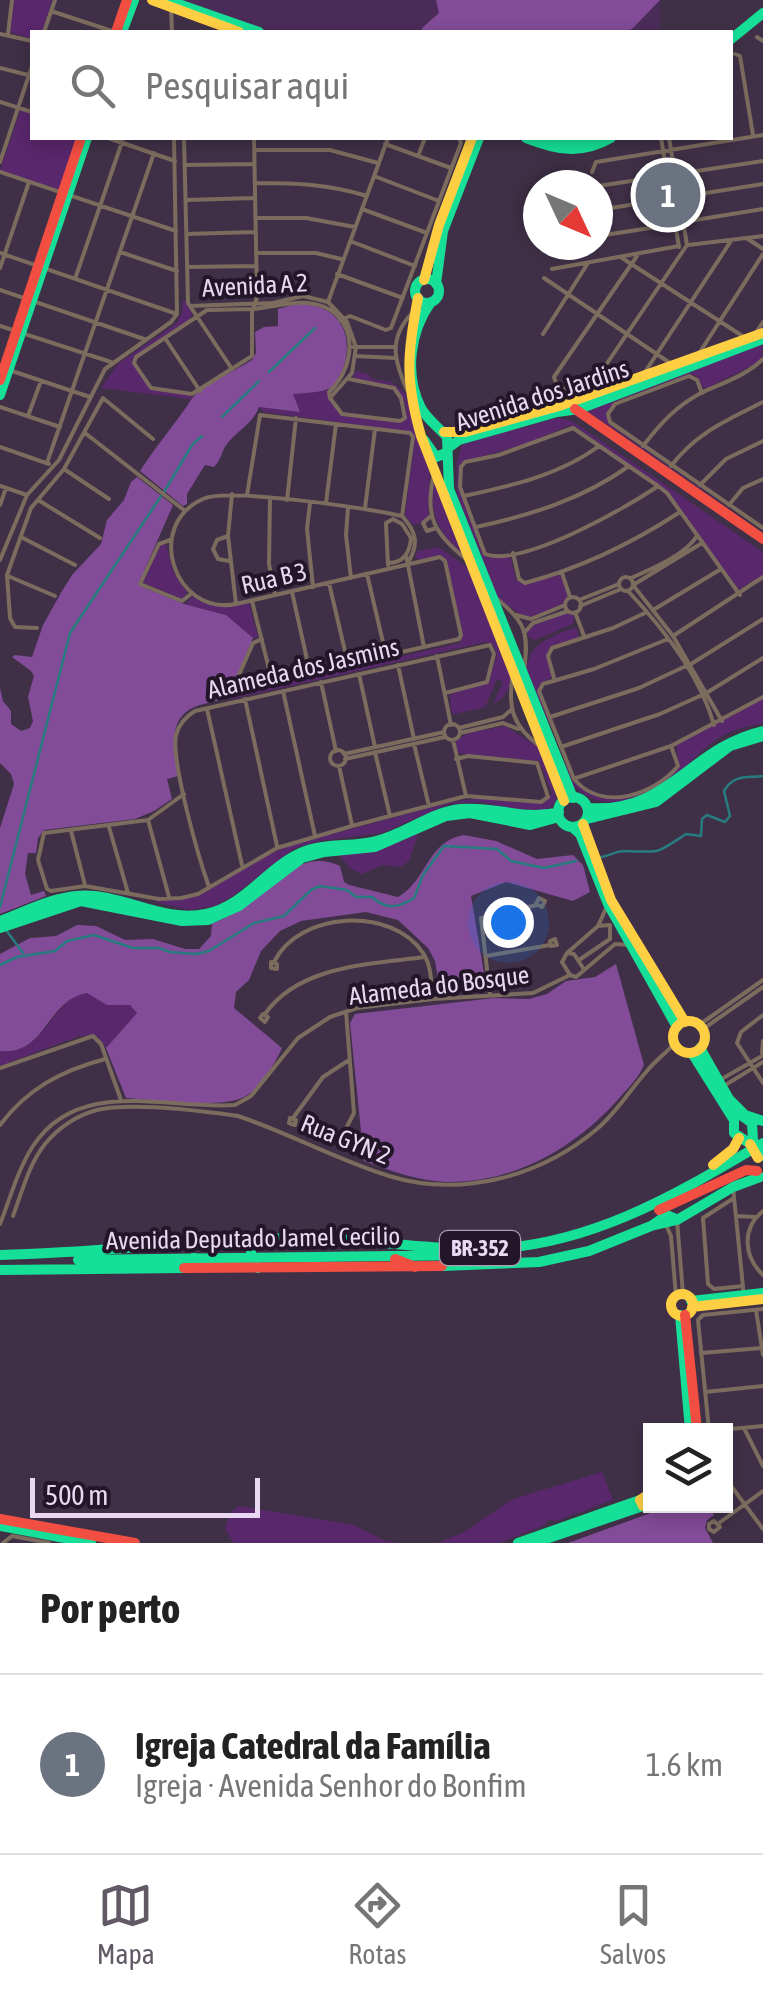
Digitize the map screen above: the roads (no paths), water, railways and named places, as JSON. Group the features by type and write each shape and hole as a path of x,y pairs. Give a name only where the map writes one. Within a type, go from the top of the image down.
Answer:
{"main road":[{"path":"119,30 130,0"},
{"path":"152,0 253,30"},
{"path":"169,4 234,30"},
{"path":"733,45 763,16"},
{"path":"0,395 3,371 83,140"},
{"path":"468,140 439,225 430,282 438,294 415,330 414,376 422,410 440,429 447,450 449,490 490,593 563,807"},
{"path":"533,140 574,152 608,140"},
{"path":"555,140 578,145 594,140"},
{"path":"430,282 416,288 417,304 407,352 418,436 518,672 563,807 582,820 611,900 681,1025"},
{"path":"417,304 431,302"},
{"name":"Avenida dos Jardins","path":"440,429 465,432 582,404 640,378 756,337"},
{"name":"Avenida dos Jardins","path":"447,450 460,440 582,404 756,337"},
{"path":"582,404 763,539"},
{"path":"418,436 427,426 440,429"},
{"path":"418,436 436,457 447,450"},
{"path":"582,820 645,808 671,793 721,749 763,733"},
{"path":"0,924 60,900 86,896 178,914 207,914 229,906 284,862 304,852 376,841 447,811 485,810 529,819 581,800 580,834 610,914 681,1025"},
{"path":"681,1025 701,1027 705,1039 696,1050 682,1052 674,1044 673,1035 681,1025"},
{"path":"696,1050 729,1099 752,1124"},
{"path":"696,1050 752,1124"},
{"path":"729,1099 752,1124 760,1175"},
{"path":"752,1124 734,1133 756,1148"},
{"path":"657,1207 724,1158 756,1148"},
{"name":"Avenida Deputado Jamel Cecilio","path":"78,1260 220,1258 259,1263 310,1257 524,1253 600,1236 756,1148"},
{"path":"657,1207 746,1170 760,1175"},
{"path":"0,1270 230,1268 259,1263 299,1267 524,1264 610,1243 667,1215 671,1221 760,1175"},
{"name":"Avenida Deputado Jamel Cecilio","path":"260,1240 347,1239 422,1247 524,1247 600,1229 657,1207"},
{"name":"BR-352","path":"0,1258 180,1240 260,1240"},
{"path":"259,1263 251,1246 260,1240"},
{"path":"296,1240 310,1246 310,1257 299,1267"},
{"path":"450,1266 461,1255"},
{"path":"342,1267 354,1256"},
{"path":"390,1257 415,1267"},
{"name":"BR-352","path":"0,1258 78,1260"},
{"path":"184,1268 195,1258"},
{"path":"220,1258 230,1268"},
{"path":"78,1260 117,1269"},
{"path":"693,1423 684,1305 743,1295 760,1301"},
{"path":"518,1543 643,1502"},
{"path":"534,1543 643,1502"},
{"path":"0,1522 130,1543"},
{"path":"0,1522 91,1543"}],"street":[{"path":"8,34 12,0"},
{"path":"45,30 55,0"},
{"path":"169,4 172,30"},
{"path":"51,11 112,30"},
{"path":"0,34 30,40"},
{"path":"757,37 763,41"},
{"path":"733,47 740,56 753,136"},
{"path":"0,68 30,76"},
{"path":"0,162 30,79"},
{"path":"0,102 30,111"},
{"path":"733,138 763,135"},
{"path":"115,140 175,160"},
{"path":"0,560 27,496 72,438 99,376 110,362 171,322 177,314 174,140"},
{"path":"184,140 190,306 232,369"},
{"path":"197,317 134,359 151,388 188,394 252,356 256,266 254,140"},
{"path":"418,156 424,140"},
{"path":"342,318 388,330 404,298 451,168 467,140"},
{"path":"662,140 676,198"},
{"path":"636,256 554,377 582,404 683,245 670,140"},
{"path":"593,170 596,162 704,140"},
{"path":"327,305 386,141 451,168"},
{"path":"75,279 122,142"},
{"path":"254,150 330,150 378,163"},
{"path":"50,465 154,153"},
{"path":"613,184 763,161"},
{"path":"185,165 254,164"},
{"path":"0,172 176,232"},
{"path":"374,176 439,201"},
{"path":"0,268 30,182"},
{"path":"255,183 306,182 366,196"},
{"path":"613,208 763,184"},
{"path":"186,200 255,198"},
{"path":"362,209 427,233"},
{"path":"613,234 763,209"},
{"path":"256,218 306,218 354,226"},
{"path":"186,234 256,232"},
{"path":"552,269 683,245 763,236"},
{"path":"696,358 763,251 748,238"},
{"path":"349,241 415,266"},
{"path":"640,378 731,241"},
{"path":"120,252 176,271"},
{"path":"256,253 316,253 342,260"},
{"path":"2,254 177,314"},
{"path":"622,258 720,320 756,337 763,322"},
{"path":"543,334 588,263"},
{"path":"187,267 256,266"},
{"path":"337,274 404,298"},
{"path":"544,278 674,366"},
{"path":"0,290 144,339"},
{"name":"Avenida A 2","path":"197,317 209,310 304,302 327,305 348,327 353,347 349,379"},
{"path":"410,396 393,347 417,304"},
{"name":"Avenida A 2","path":"190,306 254,306"},
{"path":"348,327 360,320"},
{"path":"0,326 110,362"},
{"path":"166,338 200,390"},
{"path":"353,347 393,347"},
{"path":"378,348 378,356"},
{"path":"353,356 395,358"},
{"name":"Avenida A 2","path":"330,398 329,392 353,356"},
{"path":"643,446 672,413 763,359"},
{"path":"3,371 90,397"},
{"path":"702,393 697,380 689,376 615,404 608,414 610,422 763,528"},
{"path":"349,379 394,388 401,398 405,418 400,421 342,414 330,398 349,379"},
{"path":"28,416 41,380"},
{"path":"37,628 15,626 10,618 7,576 32,508 64,469 103,398 153,439"},
{"path":"671,466 706,430 763,402"},
{"path":"0,407 60,427"},
{"path":"247,495 258,417 262,414 418,436"},
{"path":"288,500 296,418"},
{"path":"326,506 336,424"},
{"path":"658,486 590,526 513,554 492,557 486,554 463,496 461,466 573,428 658,486 740,595"},
{"path":"364,510 376,429"},
{"path":"85,433 186,512"},
{"path":"402,516 413,437 418,436"},
{"path":"700,485 726,459 763,441"},
{"path":"463,496 534,478 599,446"},
{"path":"0,447 50,465"},
{"path":"475,527 555,505 590,490 628,466"},
{"path":"64,469 109,499"},
{"path":"435,470 431,516 442,540 474,568"},
{"path":"729,504 743,488 763,478"},
{"path":"0,506 3,487 27,496"},
{"path":"232,494 228,536 236,604"},
{"path":"191,594 173,568 170,540 186,512 205,498 232,494 402,516 416,540 406,565"},
{"path":"270,498 269,564 275,596"},
{"path":"38,500 100,538"},
{"path":"310,503 307,529 313,587"},
{"path":"348,508 346,535 351,578"},
{"path":"513,554 522,582 562,573 639,538 680,512"},
{"path":"382,513 388,566 406,555"},
{"path":"431,516 424,523 427,531 436,528"},
{"path":"754,521 763,517"},
{"path":"262,638 252,642 238,677 240,686 424,647 406,565 411,542 408,532 393,519 386,523"},
{"path":"228,536 217,540 213,548 218,559 229,561"},
{"path":"620,587 624,576 631,578 664,561 697,536"},
{"path":"20,537 75,564"},
{"name":"Rua B 3","path":"170,540 159,544 140,584 182,601 191,594 224,606 388,566 440,558 444,561 462,635 424,647"},
{"path":"628,590 702,544"},
{"path":"554,681 548,652 650,611 721,569"},
{"path":"562,573 570,598 566,608"},
{"path":"366,574 386,656"},
{"path":"7,576 54,596"},
{"path":"671,746 678,762 673,772 653,786 624,797 600,797 580,787 574,779 539,688 671,638 763,577"},
{"path":"631,578 650,611"},
{"path":"329,583 348,664"},
{"path":"575,612 580,603 620,587 628,590 671,638 722,721"},
{"path":"292,592 310,673"},
{"path":"490,593 516,615 525,632 527,652 509,698 510,710 522,732"},
{"path":"570,598 580,603"},
{"path":"252,601 272,681"},
{"path":"516,615 531,619 566,608 575,612 584,638"},
{"path":"525,632 541,617"},
{"path":"549,718 622,694 688,665 763,619"},
{"name":"Alameda dos Jasmins","path":"210,888 199,860 175,740 187,716 486,644 494,649 487,682 445,693"},
{"path":"336,751 345,756 445,734 450,725 436,656"},
{"path":"561,747 660,714 705,693 763,658"},
{"path":"398,664 429,806"},
{"path":"359,673 390,816"},
{"path":"321,682 336,751 330,760 339,766"},
{"path":"283,691 315,836"},
{"path":"705,693 714,725"},
{"path":"574,779 671,746 763,696"},
{"path":"245,700 278,848"},
{"path":"207,709 242,866"},
{"path":"466,796 453,740 459,731 494,722 510,710"},
{"path":"494,722 522,732 545,750"},
{"path":"450,725 459,731"},
{"path":"445,734 453,740"},
{"path":"345,756 339,766 352,826"},
{"path":"184,794 148,820 71,832 50,830 40,839 38,860 46,889 51,892 85,886 170,899 198,894 278,848 315,836 466,796 540,802 549,792 537,763 468,756 456,759"},
{"path":"148,820 170,899"},
{"path":"109,827 128,893"},
{"path":"71,832 85,886"},
{"path":"490,994 482,918 537,905"},
{"path":"610,914 612,934 604,948 580,975 568,972 562,962 574,944 610,914"},
{"path":"598,926 610,914"},
{"path":"274,962 288,942 320,926 354,920 381,924 401,934 426,957 433,999"},
{"path":"612,934 626,944"},
{"path":"578,960 604,948 626,944"},
{"path":"486,956 550,945"},
{"path":"571,953 583,968"},
{"path":"265,1014 289,992 325,973 426,957"},
{"name":"Alameda do Bosque","path":"0,1224 30,1149 50,1126 86,1106 121,1100 226,1105 242,1102 298,1038 315,1025 346,1012 433,999 534,994 568,972"},
{"path":"701,1027 761,985"},
{"path":"341,1138 354,1113 346,1012"},
{"path":"763,1015 736,1043 763,1083"},
{"path":"0,1068 88,1036 98,1039 121,1100"},
{"path":"720,1084 763,1058 763,1041"},
{"name":"Rua GYN 2","path":"13,1216 45,1144 63,1126 100,1109 238,1116 412,1182 460,1186 498,1179 567,1152 600,1127 674,1044"},
{"path":"0,1125 20,1101 44,1083 76,1067 105,1059"},
{"path":"293,1118 323,1076 350,1060"},
{"path":"733,1192 736,1216 743,1295 708,1284 703,1218 733,1192"},
{"path":"763,1211 749,1230 748,1250 754,1267 763,1275"},
{"path":"736,1216 755,1218"},
{"path":"671,1221 684,1305"},
{"path":"671,1221 684,1305"},
{"path":"739,1251 748,1250"},
{"path":"760,1301 763,1309"},
{"path":"707,1423 698,1320 703,1315 760,1301"},
{"path":"760,1301 763,1355"},
{"path":"701,1353 762,1348"},
{"path":"705,1392 763,1386"},
{"path":"733,1429 763,1426"},
{"path":"744,1428 763,1466"},
{"path":"733,1490 763,1529"},
{"path":"719,1523 763,1492"},
{"path":"4,1542 12,1536 49,1543"}],"waterway":[{"path":"269,372 315,328"},
{"path":"222,417 259,381"},
{"path":"164,492 192,445 202,436"},
{"path":"0,907 70,633 161,496"},
{"path":"601,857 621,851 657,851 686,834 701,836 702,819 707,815 725,822 730,816 724,791 732,782 763,776"},
{"path":"0,965 17,957 55,951 67,941 94,935 133,948 196,954 209,951 254,923 284,916 320,886 397,906 414,898 423,875 444,846 497,849 511,861 544,868 576,861"},
{"path":"6,930 23,953"}],"place":[{"name":"Igreja Catedral da Família","path":"668,195"}]}
